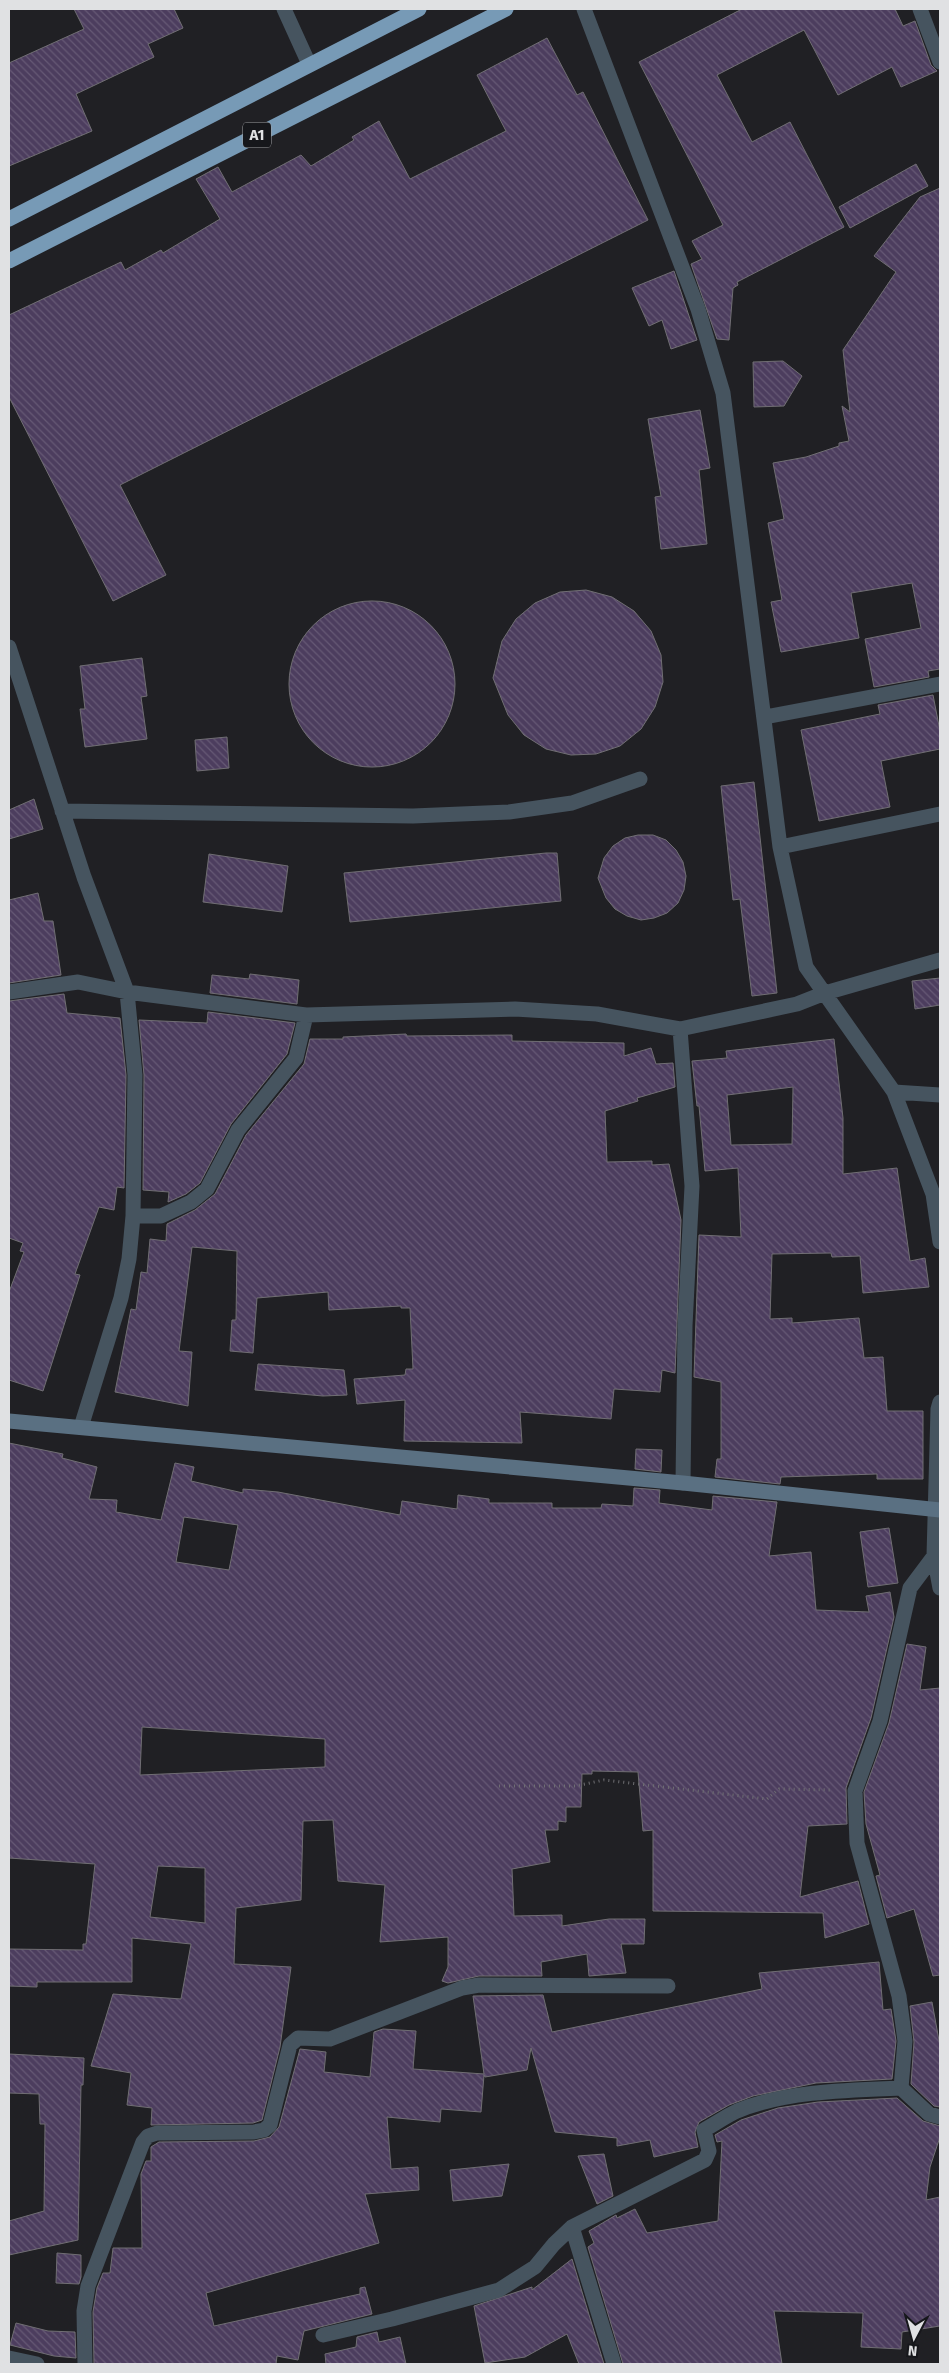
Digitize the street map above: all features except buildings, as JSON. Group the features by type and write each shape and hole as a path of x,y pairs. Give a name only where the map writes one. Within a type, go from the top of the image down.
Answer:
{"highway":[{"name":"A1","path":"9,219 419,9"},
{"name":"A1","path":"9,261 506,9"}],"street":[{"path":"284,9 309,64"},
{"path":"584,9 698,309 723,393 780,847 806,967 894,1092 933,1194 940,1242"},
{"path":"920,9 940,62"},
{"path":"9,646 62,811 128,992 136,1075 133,1216 129,1259 121,1298 81,1427"},
{"path":"765,717 940,684"},
{"path":"62,811 413,816 509,812 572,803 640,779"},
{"path":"780,847 940,814"},
{"path":"9,992 78,982 128,992 306,1015 515,1009 597,1014 680,1029 797,1004 826,993 940,960"},
{"path":"133,1216 161,1216 191,1202 207,1189 238,1130 296,1058 306,1015"},
{"path":"680,1029 692,1186 685,1326 683,1483"},
{"path":"894,1092 940,1095"},
{"path":"940,1402 938,1409 938,1510 934,1556 940,1588"},
{"path":"9,1421 683,1483 938,1510"},
{"path":"901,2088 905,2041 900,1996 857,1843 855,1790 880,1721 910,1588 934,1556"},
{"path":"84,2364 84,2311 88,2286 143,2142 148,2136 157,2133 254,2132 264,2130 270,2124 290,2045 298,2038 330,2039 462,1988 478,1985 668,1986"},
{"path":"323,2335 392,2319 499,2290 535,2268 554,2244 572,2227 705,2160 709,2151 704,2130 737,2111 779,2099 840,2091 901,2088 929,2114 940,2117"},
{"path":"572,2227 614,2364"},
{"path":"9,2358 37,2364"}],"path":[{"path":"499,1786 576,1786 604,1780 767,1799 779,1789 855,1790"}]}
